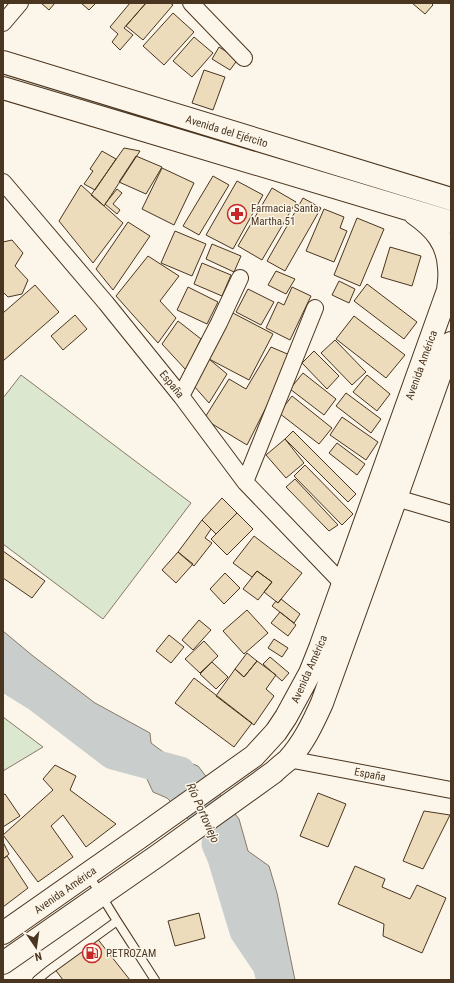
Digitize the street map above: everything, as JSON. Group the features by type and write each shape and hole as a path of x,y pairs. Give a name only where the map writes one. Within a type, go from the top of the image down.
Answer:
{"street":[{"path":"3,23 20,3"},
{"path":"191,3 244,58"},
{"name":"Avenida del Ejército","path":"3,62 451,199"},
{"name":"Avenida del Ejército","path":"3,88 451,222"},
{"name":"España","path":"3,182 101,297 181,396 244,482 343,584"},
{"path":"418,189 432,191 451,190"},
{"name":"Avenida América","path":"3,933 254,756 276,732 293,705 310,673 320,648 449,286 450,269 448,256 443,243 430,225 409,210"},
{"path":"181,396 219,323 240,278"},
{"path":"244,482 316,308"},
{"name":"Avenida América","path":"3,963 157,856 281,766 306,736 322,704 451,343"},
{"path":"396,498 451,514"},
{"name":"España","path":"281,766 451,790"}],"lane":[{"path":"88,874 155,980"},
{"path":"37,980 117,921"}],"green space":[{"path":"21,375 191,503 103,619 3,544 3,398"},
{"path":"3,717 43,747 3,771"}],"water":[{"path":"3,631 95,703 150,733 151,743 166,754 198,766 239,819 248,851 269,866 277,893 295,980 263,980 258,966 251,930 240,892 221,874 208,839 167,798 153,792 147,779 145,769 132,753 117,749 90,752 22,693 3,681"}],"building":[{"path":"41,3 55,3 49,10"},
{"path":"81,3 96,3 89,10"},
{"path":"130,3 146,3 124,28 133,35 120,50 112,42 118,34 110,27"},
{"path":"146,3 170,3 173,5 143,40 126,26"},
{"path":"412,3 431,3 433,5 425,14"},
{"path":"173,13 194,32 164,65 143,46"},
{"path":"194,37 213,53 192,77 173,61"},
{"path":"219,47 238,59 230,70 212,59"},
{"path":"204,70 225,77 213,110 192,103"},
{"path":"124,148 140,151 104,206 91,195"},
{"path":"102,151 116,159 95,190 84,184 93,171 90,169"},
{"path":"136,156 162,167 146,194 119,182"},
{"path":"162,168 194,183 174,225 142,209"},
{"path":"213,176 229,185 199,235 183,226"},
{"path":"237,181 263,195 233,249 206,235"},
{"path":"81,185 123,223 93,263 59,221"},
{"path":"272,188 296,202 262,260 238,246"},
{"path":"117,189 122,193 113,204 120,210 117,214 105,204"},
{"path":"303,198 321,208 285,271 267,261"},
{"path":"324,209 344,217 340,228 347,231 334,262 306,251"},
{"path":"357,218 384,229 360,286 334,275"},
{"path":"128,222 150,236 113,290 96,269"},
{"path":"175,231 206,244 192,276 161,263"},
{"path":"12,240 23,253 15,266 28,280 22,294 8,297 3,292 3,242"},
{"path":"212,244 241,256 234,272 206,259"},
{"path":"390,247 421,256 412,286 381,277"},
{"path":"148,256 179,276 160,301 176,318 158,343 116,296"},
{"path":"202,263 231,275 222,296 194,284"},
{"path":"276,271 295,279 286,294 268,285"},
{"path":"339,281 355,289 349,303 332,295"},
{"path":"367,284 417,322 404,339 354,301"},
{"path":"35,285 59,312 3,361 3,313"},
{"path":"188,287 218,302 207,324 177,310"},
{"path":"292,287 311,296 290,340 266,328 278,302 284,305"},
{"path":"248,289 274,302 261,325 236,312"},
{"path":"231,312 273,334 249,380 209,359"},
{"path":"75,315 87,329 63,350 51,336"},
{"path":"354,316 405,355 386,378 336,339"},
{"path":"178,321 201,339 186,370 162,344"},
{"path":"335,340 366,372 352,385 321,353"},
{"path":"271,347 292,356 247,445 204,419 229,379 246,389"},
{"path":"314,351 339,376 327,389 302,363"},
{"path":"209,359 227,374 209,403 193,385"},
{"path":"303,373 336,399 324,415 290,389"},
{"path":"367,375 390,394 377,411 353,392"},
{"path":"346,393 381,419 371,433 336,406"},
{"path":"292,396 332,428 319,444 279,413"},
{"path":"342,417 378,442 366,460 330,435"},
{"path":"293,431 356,494 348,502 285,439"},
{"path":"285,439 304,463 286,478 266,455"},
{"path":"337,443 365,464 357,475 329,453"},
{"path":"305,465 353,514 342,525 294,476"},
{"path":"295,479 338,525 329,531 286,487"},
{"path":"222,498 237,513 216,534 202,520"},
{"path":"237,513 253,529 227,555 211,539"},
{"path":"202,520 211,529 205,538 212,543 194,566 178,552"},
{"path":"254,536 302,573 278,603 264,592 272,582 257,571 252,577 233,563"},
{"path":"3,551 45,581 32,598 3,578"},
{"path":"178,552 193,564 176,583 162,570"},
{"path":"257,571 272,582 258,600 243,589"},
{"path":"225,573 240,588 224,604 210,589"},
{"path":"281,599 300,614 294,623 272,606 276,601 278,603"},
{"path":"247,610 268,633 244,654 223,631"},
{"path":"280,612 296,625 288,636 271,623"},
{"path":"199,620 211,630 193,650 182,640"},
{"path":"169,635 184,647 171,663 156,651"},
{"path":"274,639 288,648 282,657 268,648"},
{"path":"204,641 218,656 200,673 185,659"},
{"path":"247,653 257,661 244,677 235,669"},
{"path":"270,657 289,673 282,681 263,664"},
{"path":"257,661 276,675 266,689 274,696 254,725 216,696 235,669 244,677"},
{"path":"212,662 228,677 216,689 200,674"},
{"path":"194,678 252,723 234,747 175,703"},
{"path":"55,765 76,776 70,790 116,824 86,847 63,815 51,826 73,857 38,882 3,835 53,790 43,779"},
{"path":"318,793 346,804 328,847 300,836"},
{"path":"5,794 20,816 3,827 3,795"},
{"path":"424,811 450,815 423,869 403,861"},
{"path":"3,842 9,854 3,859"},
{"path":"7,856 28,888 3,907 3,859"},
{"path":"355,866 385,879 382,887 410,899 417,885 446,898 422,953 383,936 384,924 338,904"},
{"path":"199,913 205,938 175,946 168,921"},
{"name":"PETROZAM","path":"96,937 130,980 63,980 54,968"}],"waterway":[{"name":"Río Portoviejo","path":"3,675 37,696 113,754 180,772"},
{"name":"Río Portoviejo","path":"217,844 223,858 245,931 268,965 272,980"}],"place":[{"name":"Farmacia Santa Martha 51","path":"237,214"},
{"name":"PETROZAM","path":"92,953"}]}
